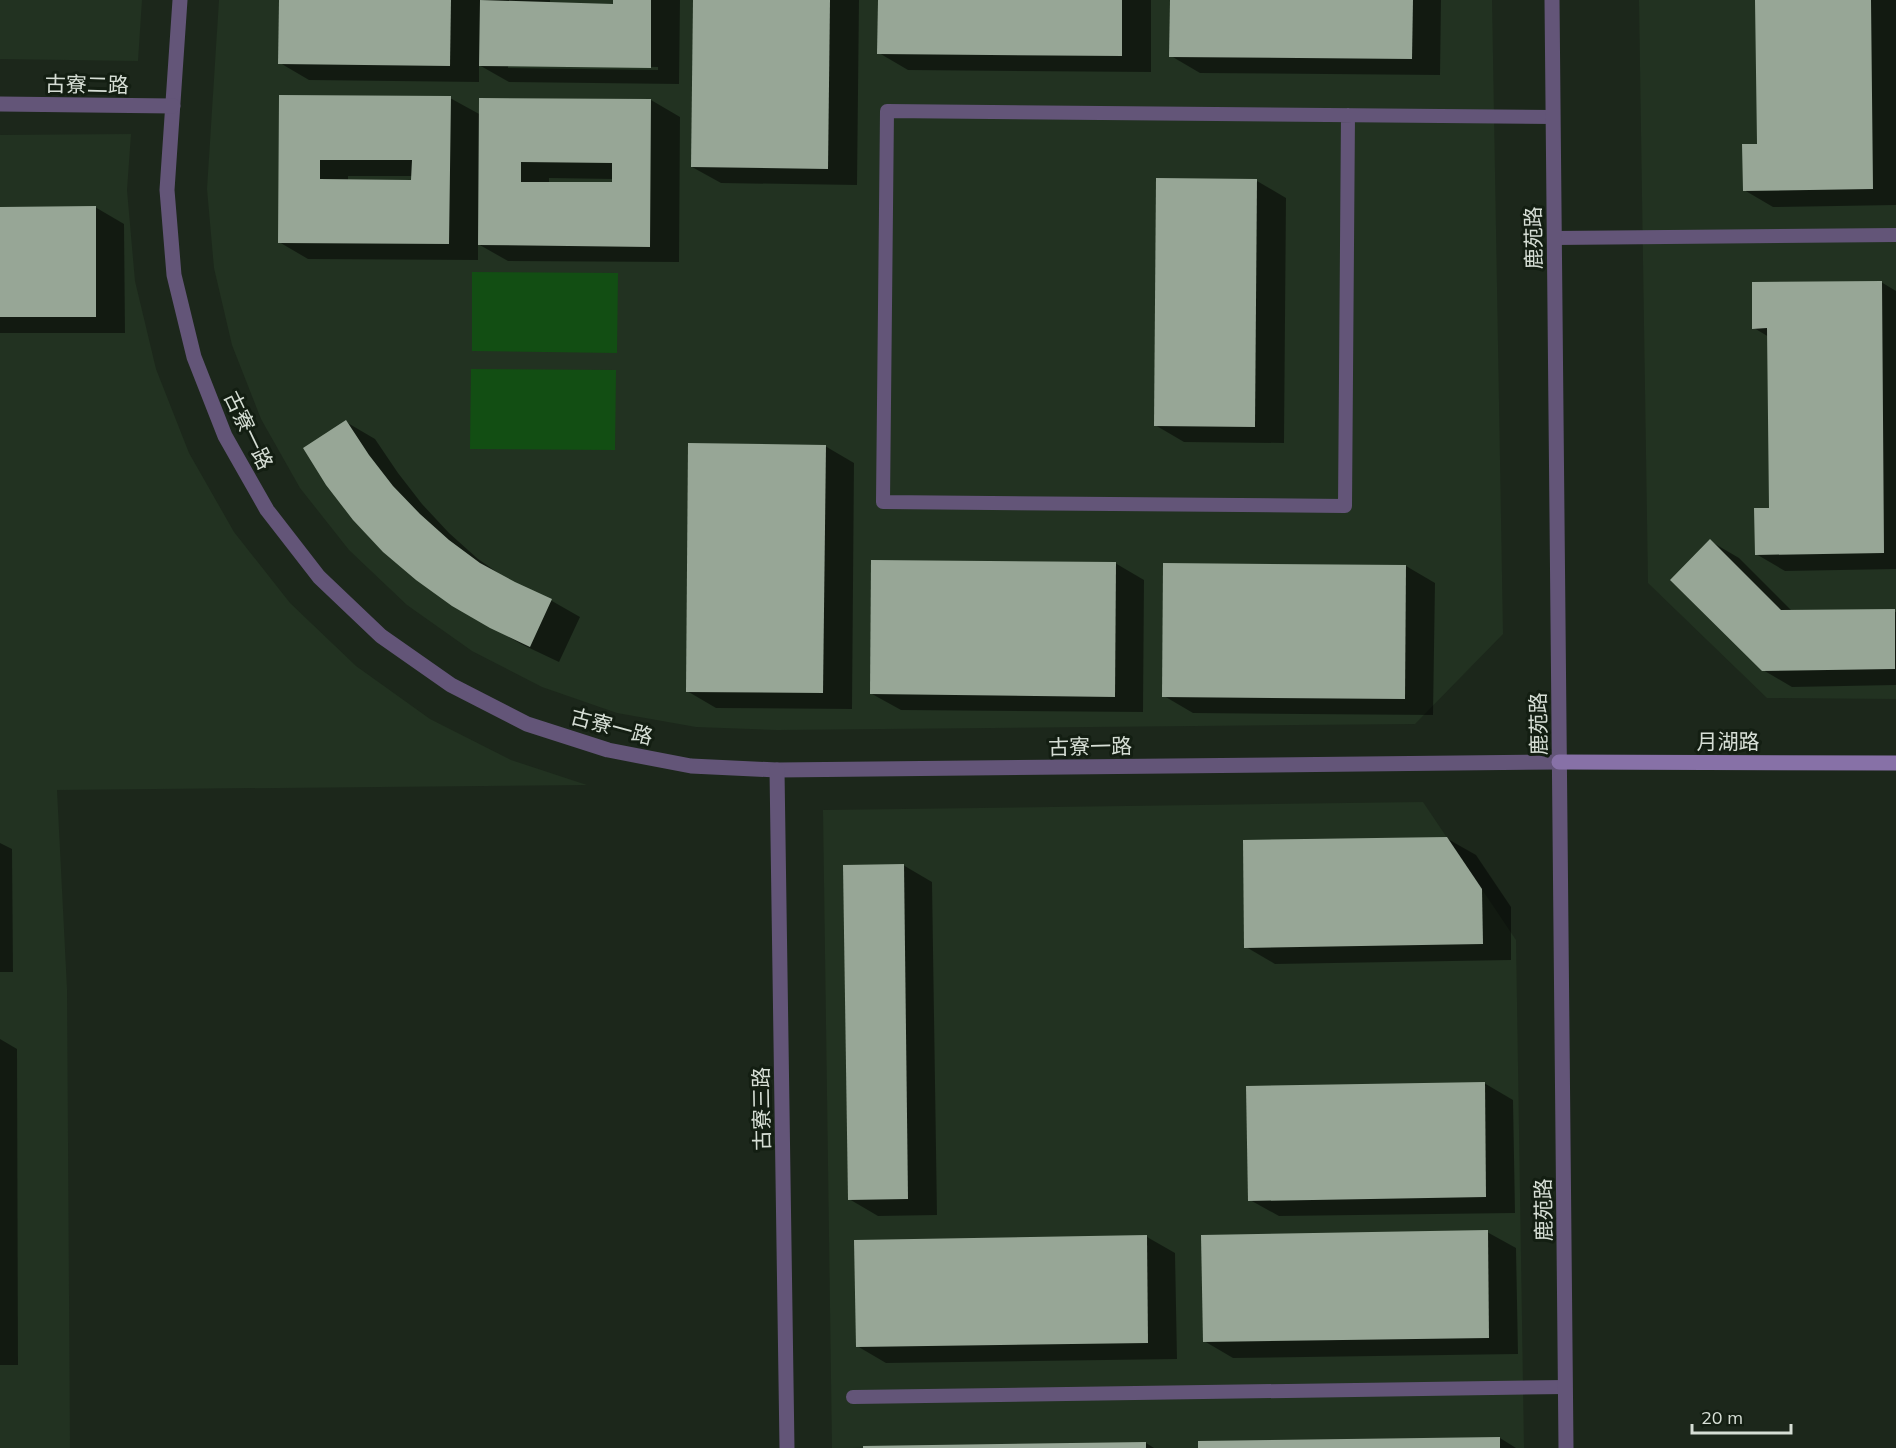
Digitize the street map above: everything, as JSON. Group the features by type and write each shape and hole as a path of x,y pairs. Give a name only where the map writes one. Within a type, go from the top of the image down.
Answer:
{"street":[{"name":"古寮一路","path":"180,0 167,190 174,274 194,357 225,436 267,510 319,577 381,636 451,684 527,723 608,750 691,766 777,770 1559,762"},
{"name":"鹿苑路","path":"1552,0 1566,1448"},
{"name":"古寮二路","path":"0,104 173,106"},
{"name":"月湖路","path":"1559,762 1896,763"},
{"name":"古寮三路","path":"777,770 787,1448"}],"lane":[{"path":"1348,115 1345,506 884,502 887,111 1348,115 1553,117"},
{"path":"1554,238 1896,235"},
{"path":"853,1397 1565,1387"}],"shaded area":[{"path":"0,0 142,0 138,61 0,59"},
{"path":"219,0 1492,0 1503,634 1415,724 777,730 696,727 617,713 542,687 472,651 407,605 349,550 300,488 261,419 232,345 214,268 207,189"},
{"path":"1639,0 1896,0 1896,699 1767,698 1648,583"},
{"path":"131,134 127,190 135,281 156,369 189,453 234,532 290,603 356,666 430,719 511,760 587,785 57,790 67,989 70,1448 0,1448 0,135"},
{"path":"1423,802 1516,940 1524,1448 832,1448 823,810"}],"green space":[{"path":"472,272 618,273 617,353 472,351"},
{"path":"471,369 616,370 615,450 470,449"}],"building":[{"path":"279,0 451,0 450,66 278,64"},
{"path":"480,0 613,4 613,0 651,0 651,68 479,66"},
{"path":"693,0 830,0 828,169 691,167"},
{"path":"878,0 1122,0 1122,56 877,54"},
{"path":"1170,0 1413,0 1412,59 1169,57"},
{"path":"1755,0 1871,0 1873,189 1743,191 1742,144 1757,144"},
{"path":"279,95 451,96 449,244 278,243","holes":["320,160 412,160 411,180 320,179"]},
{"path":"479,98 651,99 650,247 478,245","holes":["521,162 612,163 612,182 521,182"]},
{"path":"1156,178 1257,179 1255,427 1154,426"},
{"path":"96,206 96,317 0,317 0,207"},
{"path":"1882,281 1884,553 1755,555 1754,508 1769,508 1767,328 1752,329 1752,282"},
{"path":"346,420 393,486 449,540 480,563 552,599 530,647 452,606 383,552 353,520 326,485 303,448"},
{"path":"688,443 826,445 823,693 686,692"},
{"path":"1710,539 1781,610 1895,609 1895,669 1762,671 1670,580"},
{"path":"871,560 1116,562 1115,697 870,694"},
{"path":"1163,563 1406,565 1405,699 1162,697"},
{"path":"1447,837 1482,889 1483,944 1244,948 1243,840"},
{"path":"904,864 908,1199 848,1200 843,865"},
{"path":"1485,1082 1486,1197 1248,1201 1246,1086"},
{"path":"1488,1230 1489,1338 1203,1342 1201,1235"},
{"path":"1147,1235 1148,1343 856,1347 854,1240"},
{"path":"1500,1437 1500,1448 1198,1448 1198,1441"},
{"path":"1146,1442 1146,1448 863,1448 863,1446"}]}
